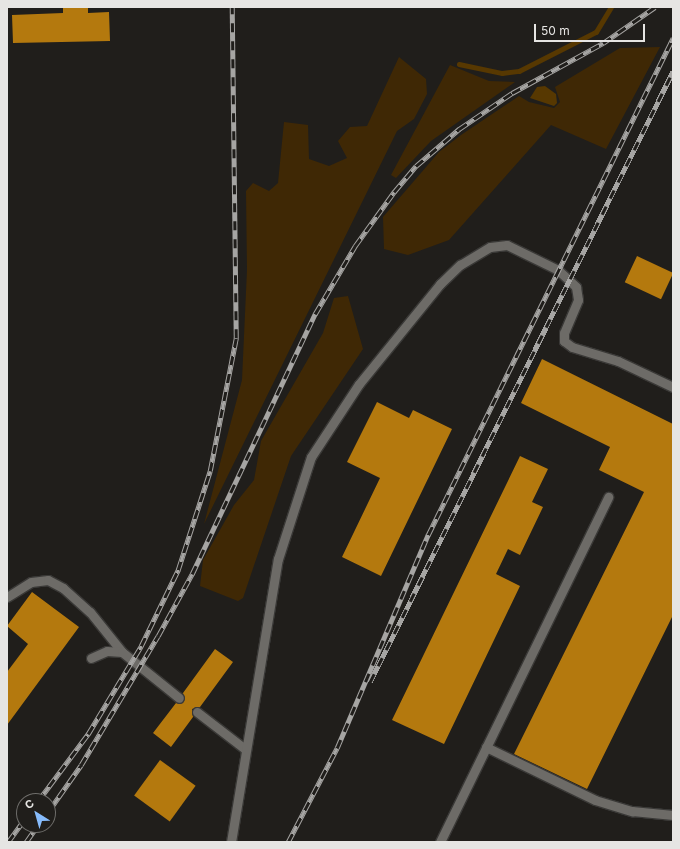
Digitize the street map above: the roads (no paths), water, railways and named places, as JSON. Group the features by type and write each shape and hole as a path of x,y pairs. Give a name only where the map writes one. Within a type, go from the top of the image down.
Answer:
{"lane":[{"path":"231,842 245,749 278,559 311,458 359,384 422,305 460,265 490,246 507,245 558,270 576,286 578,293 564,333 564,341 572,347 618,361 673,387"},
{"path":"440,842 608,497"},
{"path":"7,597 31,582 48,580 63,588 90,612 122,652 179,698"},
{"path":"91,658 107,651 122,652"},
{"path":"197,712 245,749"},
{"path":"486,747 595,800 632,811 673,815"}],"waterway":[{"path":"459,64 502,73 519,71 596,32 611,7"}],"railway":[{"path":"44,793 88,734 141,646 178,570 210,471 236,338 232,7"},
{"path":"56,801 81,765 158,636 192,574 315,314 355,246 394,192 416,166 459,129 512,93 603,43 655,7"},
{"path":"288,842 337,748 428,535 673,38"},
{"path":"370,682 673,71"},
{"path":"8,842 16,831"},
{"path":"26,842 32,833"}]}
